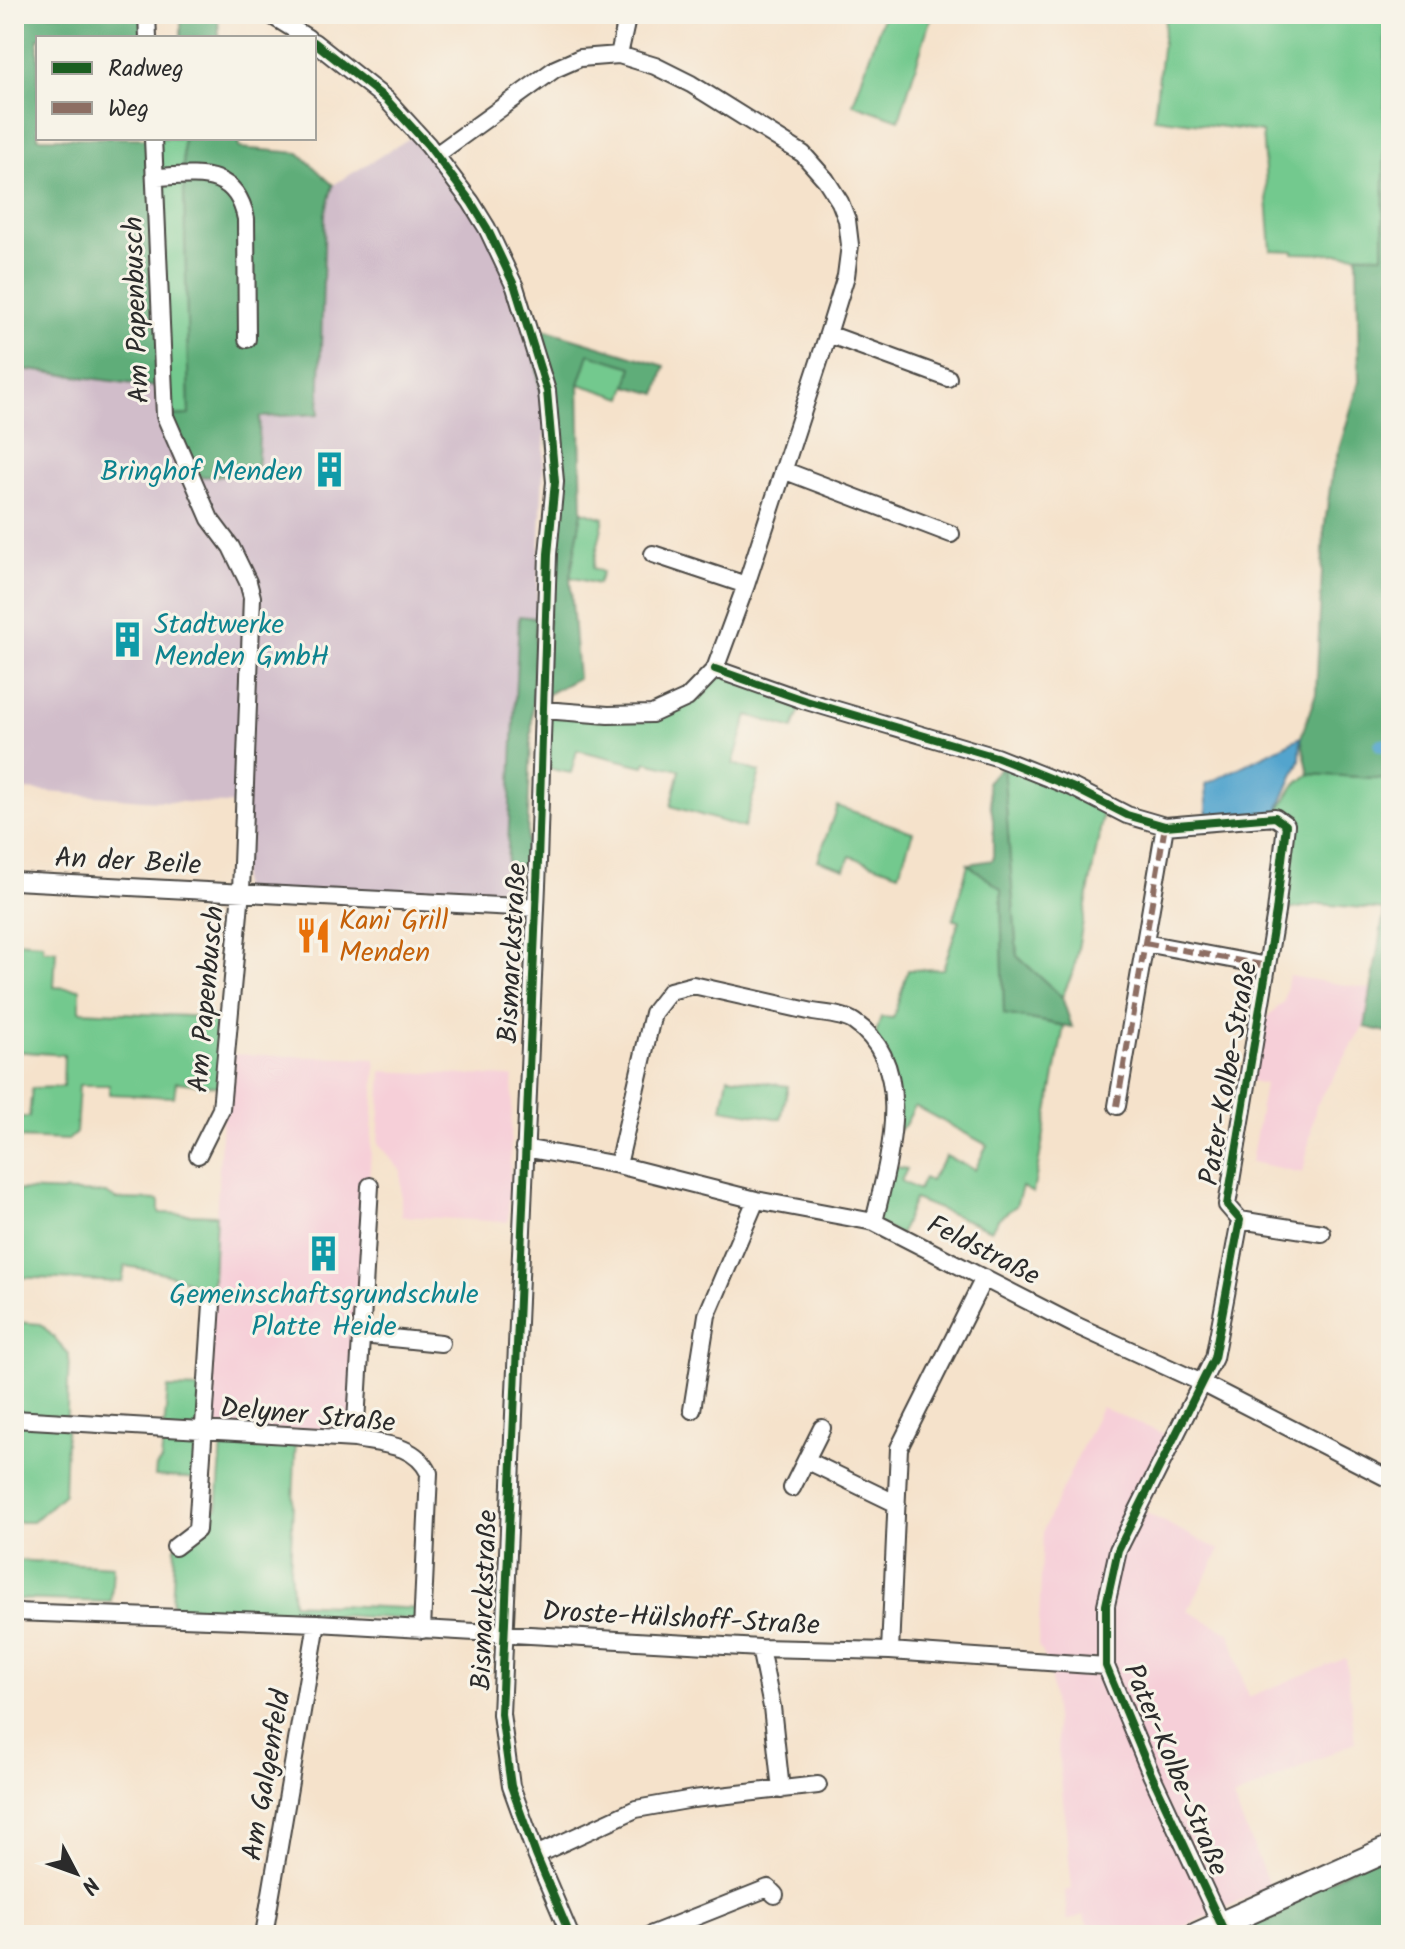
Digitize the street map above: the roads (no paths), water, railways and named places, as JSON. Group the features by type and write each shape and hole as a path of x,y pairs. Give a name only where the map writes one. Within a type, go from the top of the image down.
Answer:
{"main road":[{"path":"1197,1935 1224,1929 1391,1848"}],"street":[{"path":"147,14 148,36"},
{"path":"269,14 305,36"},
{"path":"619,55 628,14"},
{"name":"Bismarckstraße","path":"316,44 386,99 436,155 471,202 501,255 527,319 547,391 555,482 548,554 501,1714 511,1786 570,1935"},
{"path":"436,155 555,69 594,55 619,55 655,66 701,90 803,154 826,180 847,220 850,245 846,276 746,585 715,669 687,698 652,714 608,715 544,710"},
{"name":"Am Papenbusch","path":"153,140 165,416 210,519 231,547 252,597 241,891 221,1109 198,1155"},
{"path":"155,177 220,179 233,187 243,201 246,219 247,339"},
{"path":"828,334 948,378"},
{"path":"783,470 951,534"},
{"path":"653,554 746,585"},
{"name":"Pater-Kolbe-Straße","path":"715,669 803,700 996,757 1074,788 1127,815 1165,826 1275,817 1286,825 1267,966 1227,1205 1240,1220 1322,1233"},
{"path":"1117,1106 1165,826"},
{"name":"An der Beile","path":"14,881 241,891"},
{"name":"Am Papenbusch","path":"241,891 536,908"},
{"path":"1145,943 1267,966"},
{"path":"618,1165 653,1013 670,991 693,985 852,1020 874,1040 891,1075 894,1105 887,1165 874,1222"},
{"name":"Feldstraße","path":"524,1148 618,1165 756,1200 874,1222 1073,1324 1202,1383 1391,1480"},
{"path":"355,1439 370,1186"},
{"path":"692,1410 707,1315 756,1200"},
{"name":"Pater-Kolbe-Straße","path":"1224,1929 1151,1774 1106,1666 1106,1605 1118,1550 1214,1358 1240,1220"},
{"path":"890,1651 899,1448 984,1278"},
{"path":"175,1547 197,1530 212,1304"},
{"path":"362,1335 441,1343"},
{"name":"Delyner Straße","path":"14,1419 355,1439 409,1450 423,1460 429,1473 422,1630"},
{"path":"792,1488 822,1428"},
{"path":"806,1460 897,1504"},
{"name":"Droste-Hülshoff-Straße","path":"14,1612 317,1623 760,1648 890,1651 1106,1666"},
{"name":"Am Galgenfeld","path":"264,1935 317,1623"},
{"path":"760,1648 772,1707 781,1790"},
{"path":"536,1855 636,1809 693,1799 818,1785"},
{"path":"650,1935 768,1888 775,1895"}],"water":[{"path":"1301,737 1300,760 1275,817 1208,823 1206,784"}],"waterway":[{"path":"1381,745 1391,745"}],"place":[{"name":"Bringhof Menden","path":"329,470"},
{"name":"Stadtwerke Menden GmbH","path":"128,639"},
{"name":"Kani Grill Menden","path":"313,935"},
{"name":"Gemeinschaftsgrundschule Platte Heide","path":"324,1253"}]}
